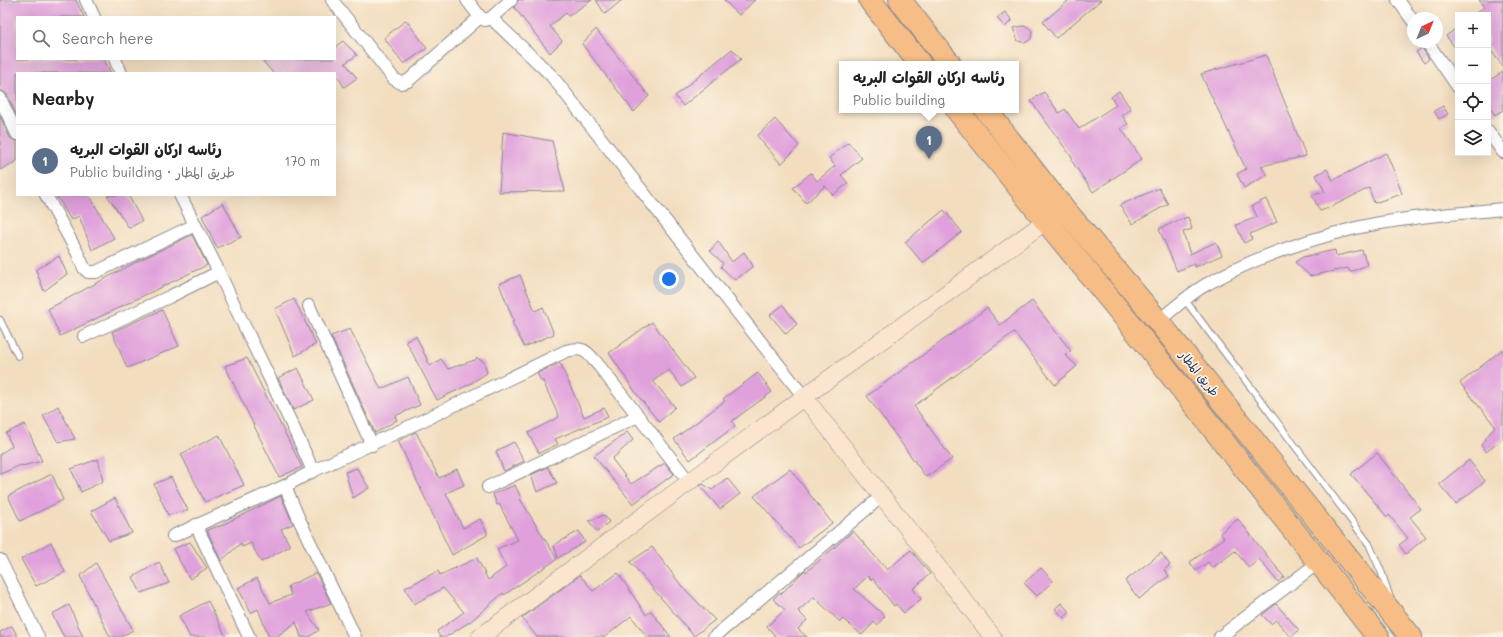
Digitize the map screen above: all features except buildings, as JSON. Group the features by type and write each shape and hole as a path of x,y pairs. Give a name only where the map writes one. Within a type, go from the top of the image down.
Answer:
{"highway":[{"path":"870,0 918,61"},
{"path":"900,0 948,61"},
{"name":"طريق المطار","path":"959,113 1143,340 1378,637"},
{"name":"طريق المطار","path":"988,113 1050,192 1158,321 1405,629"}],"street":[{"path":"86,0 94,16"},
{"path":"332,0 394,79 401,83 408,81 485,18 512,0"},
{"path":"467,0 485,18 551,75 993,637"},
{"path":"1398,0 1407,13"},
{"path":"1431,48 1456,84"},
{"path":"116,60 122,72"},
{"path":"0,98 16,132"},
{"path":"1491,135 1503,152"},
{"path":"47,196 84,268 88,272 96,272 195,225"},
{"path":"180,196 219,272 240,320 299,439 313,471"},
{"path":"1158,321 1207,283 1235,269 1324,237 1357,228 1386,223 1441,215 1503,209"},
{"path":"480,637 690,483 804,397 1046,221"},
{"path":"84,336 219,272"},
{"path":"309,306 372,445"},
{"path":"173,536 285,486 313,471 372,445 576,348 586,351 600,367 690,483"},
{"path":"488,487 638,416"},
{"path":"285,486 298,517 355,637"},
{"path":"714,637 882,496"},
{"path":"196,525 249,637"},
{"path":"0,560 38,637"},
{"path":"1220,637 1319,562"}],"lane":[{"path":"1185,300 1369,544 1405,629"},
{"path":"0,320 18,356"}],"place":[{"name":"رئاسه اركان القوات البريه","path":"929,159"}]}
